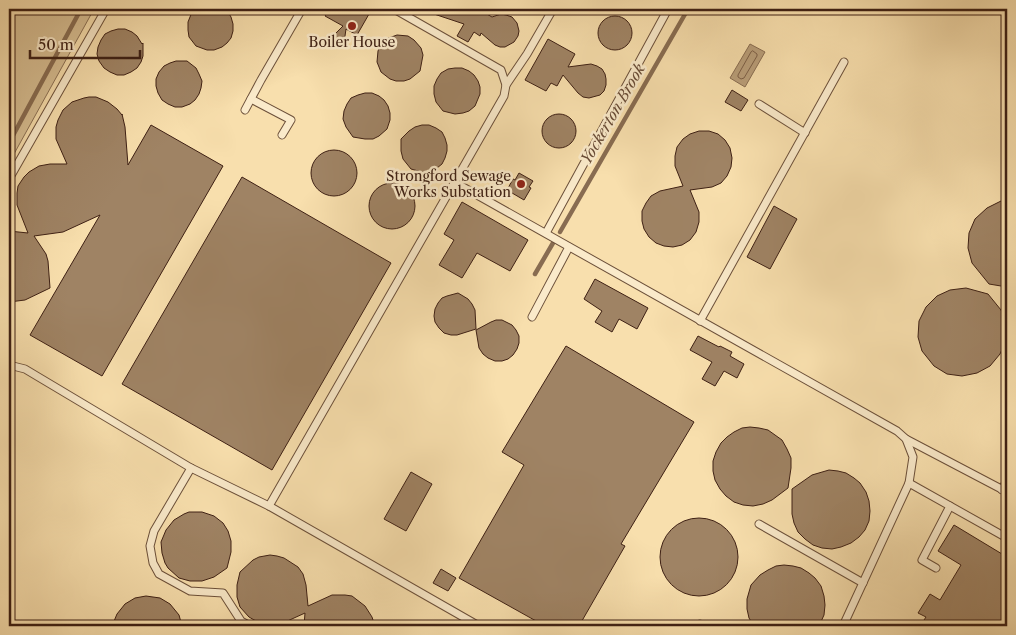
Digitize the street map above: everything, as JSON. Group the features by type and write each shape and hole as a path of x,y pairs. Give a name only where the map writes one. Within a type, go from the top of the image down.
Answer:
{"lane":[{"path":"9,179 106,9"},
{"path":"245,110 302,9"},
{"path":"394,9 501,70 506,85"},
{"path":"269,506 504,96 506,85 527,54 553,9"},
{"path":"546,233 668,9"},
{"path":"700,321 844,62"},
{"path":"251,98 290,120 282,135"},
{"path":"759,104 805,133"},
{"path":"454,182 897,431 906,439 1005,491 1007,480"},
{"path":"532,317 569,247"},
{"path":"9,365 24,369 191,468 269,506 479,626"},
{"path":"843,626 910,483 913,457 906,439"},
{"path":"191,468 154,531 150,546 153,563 159,574 190,591 223,593 241,621 250,626"},
{"path":"910,483 1007,538"},
{"path":"936,568 922,560 950,506"},
{"path":"759,524 863,584"}],"shaded area":[{"path":"9,9 94,9 9,163"}],"water":[{"path":"750,44 765,52 745,87 730,78"}],"building":[{"path":"197,9 224,9 228,12 233,24 233,31 231,38 222,47 207,50 196,46 189,37 188,22 192,12"},
{"name":"Boiler House","path":"330,9 360,9 369,14 357,35 346,29 344,43 339,48 332,46 331,39 343,26 325,16"},
{"path":"425,9 478,9 492,17 501,14 506,15 512,17 517,23 518,36 514,42 505,47 495,45 481,33 480,36 474,32 468,42 457,36 464,24 425,11"},
{"path":"615,16 627,21 632,33 627,45 615,50 603,45 598,33 603,21"},
{"path":"118,29 132,32 143,43 141,62 137,68 124,75 117,75 104,68 97,54 98,47 105,34"},
{"path":"397,35 408,36 414,40 421,48 423,55 420,71 404,81 390,79 381,72 377,62 381,44 386,39"},
{"path":"548,39 575,54 568,67 591,64 602,69 605,74 606,85 600,95 589,98 583,97 563,75 557,86 551,83 546,91 525,80"},
{"path":"176,61 187,61 196,68 202,81 199,94 195,100 182,107 175,107 162,100 156,86 159,72 164,66"},
{"path":"455,68 462,68 474,75 480,87 480,94 475,106 469,111 455,114 443,111 436,102 434,86 441,73"},
{"path":"732,90 748,100 741,111 725,102"},
{"path":"365,93 372,93 384,100 390,113 387,129 373,139 353,137 343,119 344,111 351,98"},
{"path":"96,97 108,102 122,114 128,165 151,125 223,166 102,376 30,335 100,215 63,232 34,236 46,254 50,288 25,300 9,302 9,231 28,233 17,205 18,186 29,172 39,166 67,164 56,139 58,120 63,110 72,102"},
{"path":"559,114 571,119 576,131 571,143 559,148 547,143 542,131 547,119"},
{"path":"429,125 442,132 447,145 447,151 442,164 430,171 422,172 411,169 403,159 401,139 415,127"},
{"path":"699,131 709,131 718,134 725,140 730,148 731,167 721,183 712,187 690,190 699,212 696,232 690,240 682,245 664,246 656,243 649,237 644,229 642,211 651,196 660,191 683,186 675,166 677,147 683,139"},
{"path":"339,150 343,151 353,160 356,164 356,182 347,192 339,196 329,196 321,192 312,182 311,168 315,160 325,151"},
{"name":"Strongford Sewage Works Substation","path":"519,173 533,181 524,200 507,190"},
{"path":"242,177 391,263 272,470 122,384"},
{"path":"397,183 401,184 411,193 414,197 414,215 405,225 397,229 387,229 379,225 370,215 369,201 373,193 383,184"},
{"path":"1007,198 1007,287 989,284 972,263 968,248 969,233 975,219 987,208"},
{"path":"462,202 528,240 510,271 477,253 462,278 439,265 454,240 444,234"},
{"path":"774,206 797,219 770,269 747,257"},
{"path":"595,279 648,308 637,329 619,319 612,332 595,322 602,311 584,299"},
{"path":"966,288 988,294 1001,310 1006,325 1006,340 1000,354 990,366 977,373 962,376 947,374 934,366 922,351 918,337 919,321 926,307 937,296 950,290"},
{"path":"458,293 468,299 475,310 476,329 451,335 444,333 435,322 435,309 442,298"},
{"path":"496,320 502,320 512,325 519,336 519,343 513,355 502,361 495,361 483,354 479,348 476,330"},
{"path":"698,336 732,352 730,356 744,364 737,378 724,371 715,386 702,379 712,362 690,350"},
{"path":"566,346 694,422 621,544 625,546 579,626 545,626 459,578 524,465 502,452"},
{"path":"750,427 768,430 782,440 791,458 788,488 772,500 753,506 734,502 726,496 715,480 713,471 713,461 721,443 734,432"},
{"path":"829,470 846,473 860,483 866,492 870,511 869,521 859,537 851,543 832,549 813,545 805,539 798,532 792,514 792,489 812,475"},
{"path":"411,472 432,484 406,531 384,519"},
{"path":"189,512 202,512 214,516 223,523 231,541 231,552 227,568 214,577 202,581 190,581 179,578 168,568 162,553 161,542 166,530 174,520"},
{"path":"699,518 714,521 727,529 735,542 738,557 735,572 727,585 714,593 699,596 684,593 671,585 663,572 660,557 663,542 671,529 684,521"},
{"path":"954,525 1007,557 1007,626 920,626 926,617 918,613 930,594 940,600 961,565 938,551"},
{"path":"270,555 284,558 298,567 303,574 306,585 308,606 332,595 352,596 365,606 375,626 304,626 305,613 283,623 273,625 261,624 249,617 240,607 237,597 240,572 253,560"},
{"path":"784,565 801,568 815,578 821,586 825,605 824,615 819,626 754,626 749,618 747,599 751,585 760,575 768,570"},
{"path":"441,569 456,578 448,591 433,583"},
{"path":"146,596 160,598 170,604 179,615 182,626 112,626 117,614 125,604 135,598"}],"waterway":[{"path":"9,143 81,9"},
{"name":"Yockerton Brook","path":"560,232 688,9"},
{"name":"Yockerton Brook","path":"535,274 553,243"}],"place":[{"name":"Boiler House","path":"352,26"},
{"name":"Strongford Sewage Works Substation","path":"521,184"}]}
